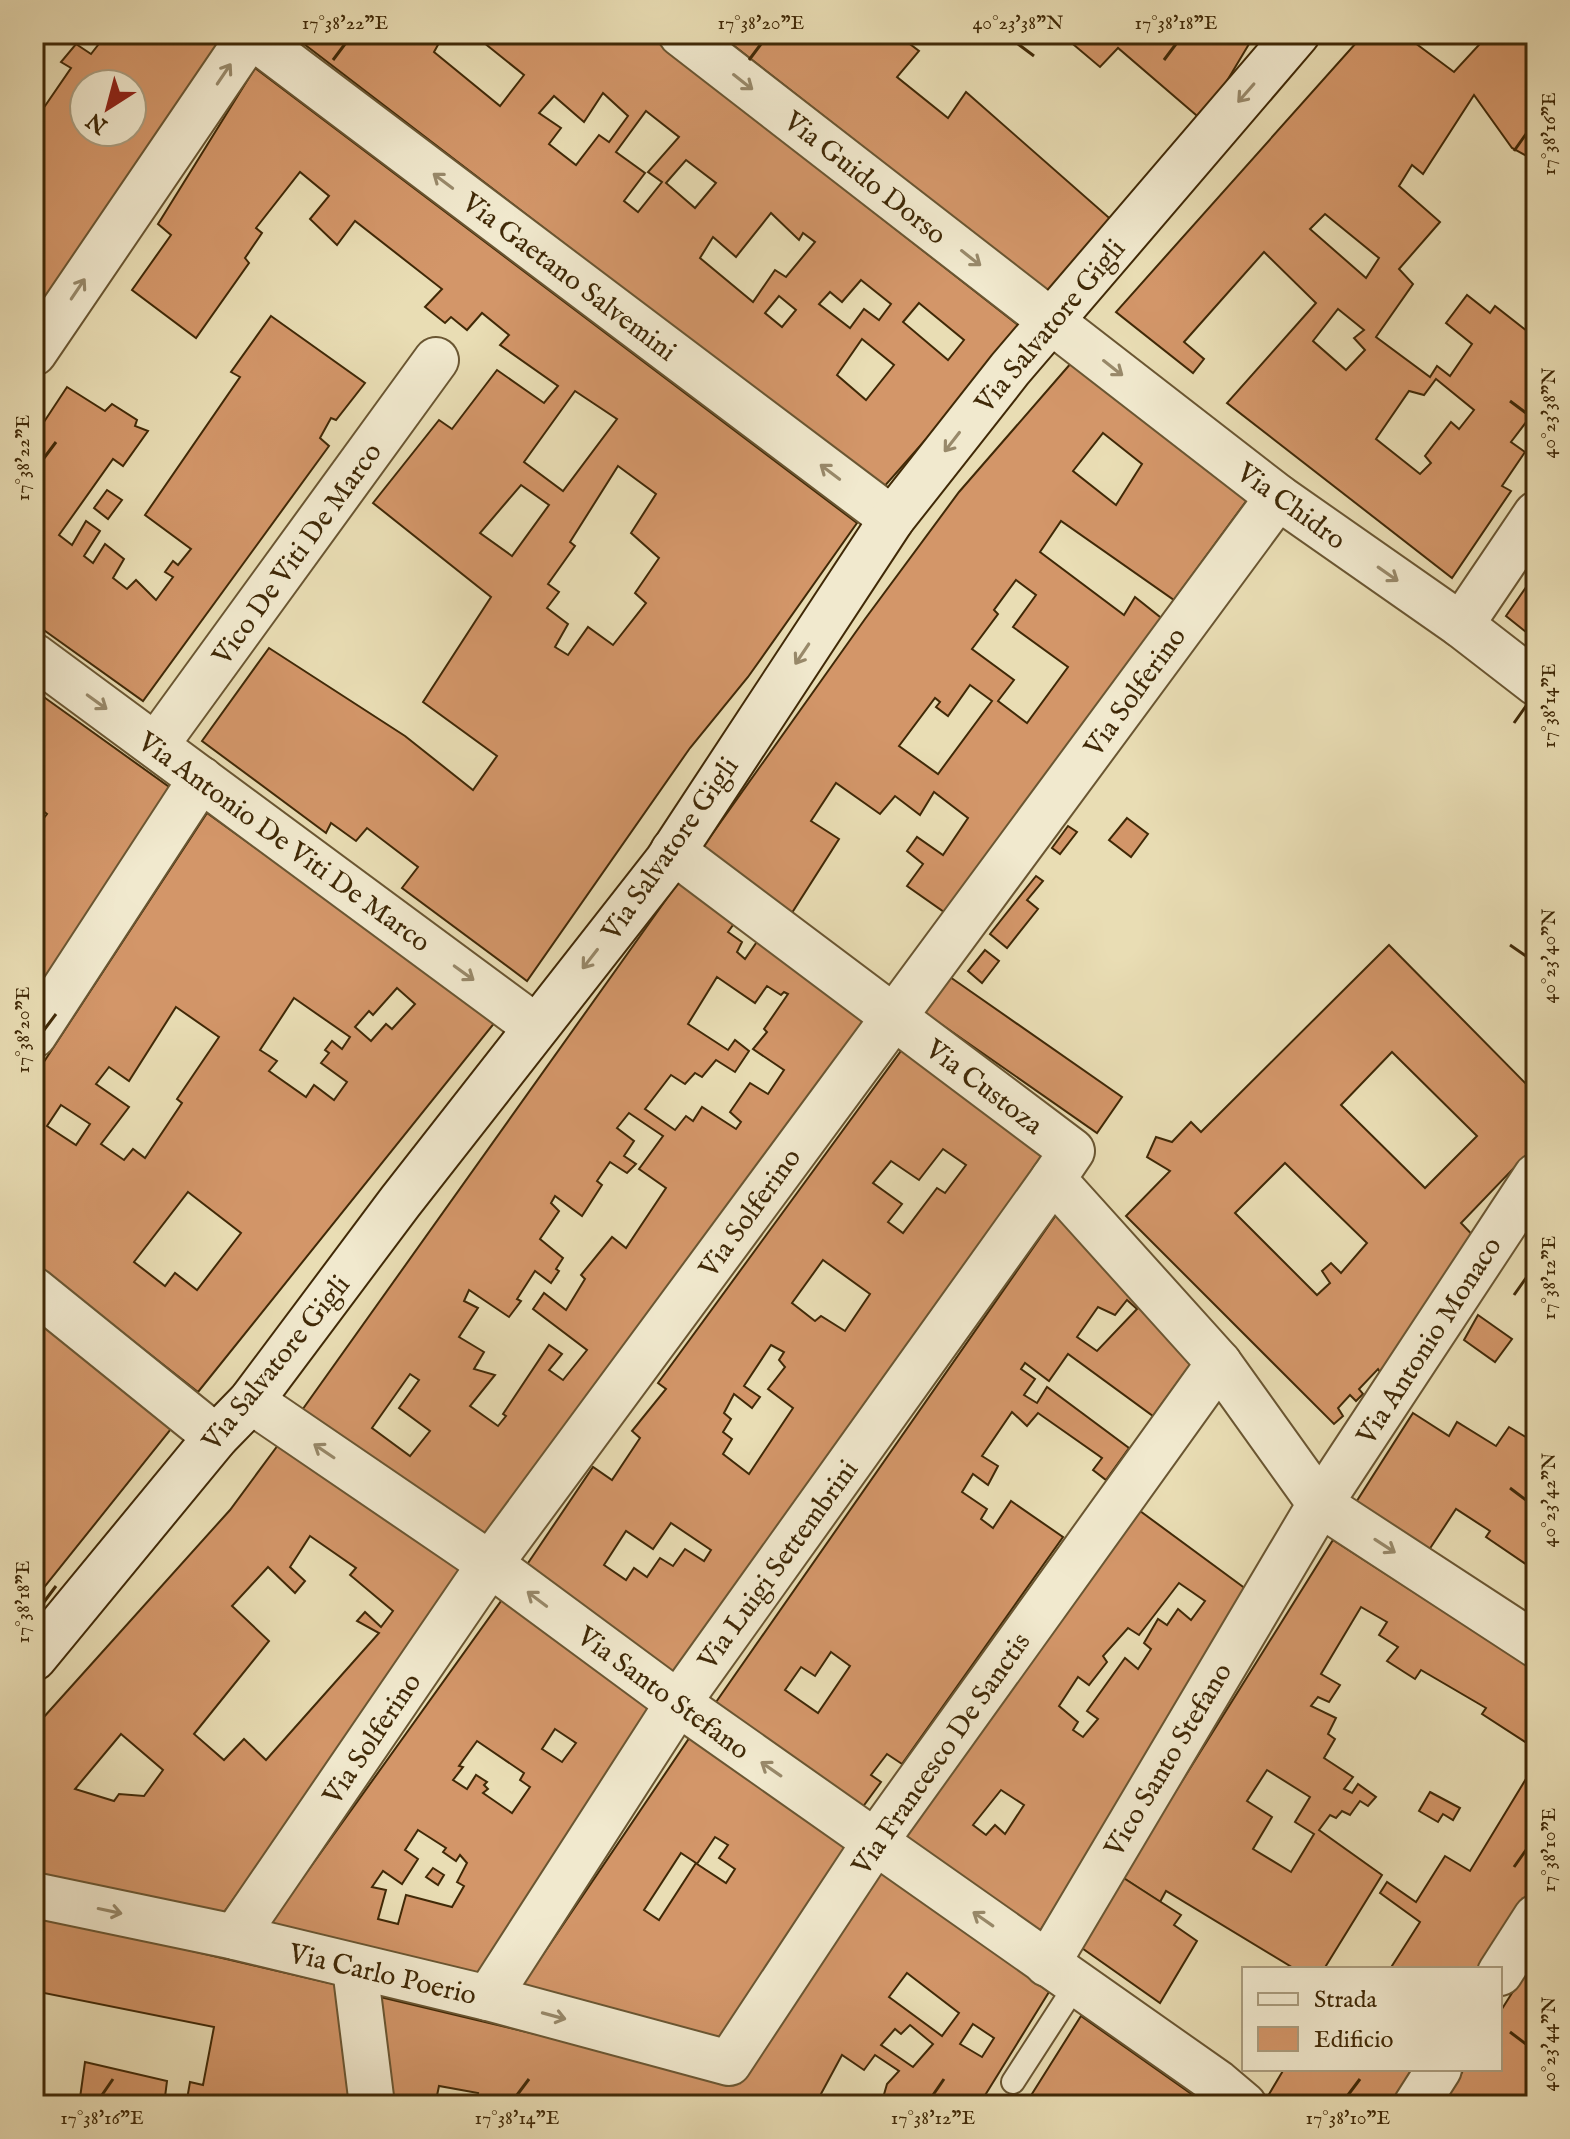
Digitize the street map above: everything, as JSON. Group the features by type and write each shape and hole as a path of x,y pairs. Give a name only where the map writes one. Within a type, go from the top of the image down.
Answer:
{"street":[{"path":"34,353 250,34"},
{"name":"Via Gaetano Salvemini","path":"250,34 892,519"},
{"name":"Via Guido Dorso","path":"681,34 1051,320"},
{"name":"Via Salvatore Gigli","path":"34,1658 216,1437 251,1401 400,1202 673,851 892,519 1051,320 1297,34"},
{"name":"Via Chidro","path":"1051,320 1278,497 1461,625 1536,683"},
{"name":"Vico De Viti De Marco","path":"156,745 436,360"},
{"name":"Via Solferino","path":"235,1937 490,1564 1278,497"},
{"path":"1461,625 1536,514"},
{"name":"Via Antonio De Viti De Marco","path":"34,656 536,1027"},
{"path":"34,1035 201,779"},
{"name":"Via Custoza","path":"673,851 1072,1151 1053,1179"},
{"name":"Via Antonio Monaco","path":"1288,1554 1536,1176"},
{"path":"1053,1179 1219,1363 1320,1504 1536,1645"},
{"name":"Via Luigi Settembrini","path":"488,1998 678,1703 1053,1179"},
{"path":"34,1290 216,1437"},
{"name":"Via Francesco De Sanctis","path":"729,2063 875,1842 1219,1363"},
{"name":"Via Santo Stefano","path":"251,1401 490,1564 678,1703 1218,2083 1244,2105"},
{"name":"Vico Santo Stefano","path":"1062,1974 1288,1554"},
{"name":"Via Carlo Poerio","path":"34,1895 235,1937 488,1998 729,2063"},
{"path":"1502,1970 1536,1917"},
{"path":"355,1968 372,2105"},
{"path":"1416,2105 1438,2071"}],"lane":[{"path":"1013,2082 1062,1974"}],"building":[{"path":"102,34 206,34 220,44 47,300 34,291 34,122 68,72 68,148 148,148 148,68 71,68 61,62 76,44 91,54 105,36"},
{"path":"291,34 444,34 434,52 500,106 524,75 473,34 647,34 1023,329 883,488","holes":["603,93 628,116 609,142 599,135 576,165 549,144 561,128 539,113 554,96 584,122","646,111 679,137 648,172 662,182 638,212 624,201 645,173 616,152","686,160 716,183 695,208 666,183","771,213 799,240 803,233 815,242 786,277 775,270 753,302 700,258 713,237 736,257","861,280 891,304 879,320 864,309 850,328 819,304 830,292 842,302","779,296 796,310 782,327 765,313","919,303 964,340 948,360 903,322","862,339 894,365 866,400 837,375"]},
{"path":"719,34 905,34 902,38 919,51 897,77 948,118 966,92 1115,223 1051,294"},
{"path":"1061,34 1255,34 1203,121 1118,48 1100,67"},
{"path":"1364,34 1403,34 1454,72 1489,34 1536,34 1536,161 1512,148 1474,95 1423,174 1412,165 1399,186 1440,222 1399,269 1413,284 1376,337 1430,377 1437,366 1450,376 1472,344 1446,323 1467,295 1490,313 1495,306 1536,338 1536,403 1533,401 1525,412 1530,417 1511,442 1525,452 1502,486 1511,491 1452,578 1227,403 1316,303 1264,252 1184,342 1204,359 1193,373 1116,312","holes":["1325,214 1379,258 1366,278 1310,229","1338,309 1364,330 1354,338 1365,350 1346,370 1313,341","1436,379 1474,410 1459,429 1451,422 1425,456 1431,463 1420,474 1376,439 1409,391 1424,395"]},
{"path":"255,68 857,523 748,677 690,748 527,981 402,888 418,867 367,828 356,841 331,823 326,833 202,741 269,648 405,736 473,790 497,756 423,702 491,597 373,503 439,420 452,429 497,370 544,403 558,386 500,345 509,335 482,313 467,330 451,317 445,323 425,307 442,289 355,221 337,245 310,219 329,196 300,172 256,228 262,233 245,258 249,263 196,338 132,290 171,235 158,224","holes":["575,391 617,419 563,491 524,462","618,466 656,494 631,533 659,558 635,593 646,603 613,645 588,627 568,655 555,647 568,624 547,608 559,592 548,584 575,546 570,542","521,485 549,505 512,556 480,533"]},
{"path":"271,316 365,383 336,420 331,418 320,438 329,446 143,701 34,623 34,587 43,573 34,567 34,437 67,387 105,411 112,404 137,420 135,426 148,431 123,466 113,459 59,535 72,545 86,521 100,531 84,556 93,563 105,544 124,559 113,578 127,589 136,580 156,600 173,577 165,572 173,561 178,565 191,549 145,515 240,377 231,372"},
{"path":"1072,362 1247,500 1174,600 1061,521 1040,552 1124,615 1135,597 1165,621 947,914 907,886 923,864 907,851 917,837 943,855 968,818 934,792 920,815 895,796 880,814 836,783 811,821 839,839 788,919 698,854 959,492","holes":["1103,433 1142,464 1116,505 1073,471","1016,580 1036,595 1013,627 1068,667 1027,723 998,701 1014,680 972,649 998,614 994,610","970,685 992,701 938,774 899,746 935,698 940,702 936,707 948,716"]},
{"path":"107,490 122,500 108,519 94,508"},
{"path":"1536,573 1536,640 1506,616"},
{"path":"34,690 179,794 34,1012 34,831 47,814 34,804"},
{"path":"207,813 496,1021 198,1392 34,1263 34,1077","holes":["397,988 415,1004 392,1029 386,1024 371,1041 355,1027 369,1011 373,1015","294,998 350,1037 342,1049 332,1041 325,1050 329,1053 321,1063 347,1082 334,1100 314,1085 306,1097 269,1071 277,1061 260,1050","176,1007 219,1037 177,1099 182,1103 145,1158 133,1149 124,1160 101,1144 129,1107 96,1084 109,1067 129,1081","61,1105 90,1124 76,1145 47,1126","188,1192 241,1233 197,1290 175,1273 165,1286 134,1262"]},
{"path":"1127,818 1148,834 1131,857 1109,840"},
{"path":"1068,826 1077,832 1060,854 1052,848"},
{"path":"1036,876 1043,881 1027,900 1038,909 1007,948 990,934"},
{"path":"680,880 738,918 728,932 742,942 737,952 745,959 761,936 876,1015 488,1549 300,1413","holes":["717,977 755,1003 767,986 781,995 784,992 788,994 764,1029 767,1032 753,1049 784,1070 768,1094 750,1083 730,1112 741,1122 736,1129 702,1107 693,1121 686,1116 675,1130 645,1109 671,1075 685,1084 695,1073 702,1077 716,1060 735,1072 749,1051 735,1040 728,1050 688,1024","629,1113 663,1136 639,1169 666,1188 626,1248 612,1237 581,1275 585,1279 566,1310 544,1293 533,1309 587,1350 563,1380 549,1370 562,1354 549,1345 498,1426 470,1406 495,1375 474,1369 484,1352 459,1337 478,1308 464,1301 469,1290 509,1317 521,1301 517,1299 535,1271 551,1283 563,1258 540,1239 559,1211 551,1203 555,1196 582,1216 602,1185 597,1181 610,1162 627,1173 636,1164 624,1156 634,1141 617,1128","410,1374 419,1380 399,1408 430,1431 410,1456 372,1428"]},
{"path":"1389,945 1536,1094 1536,1145 1461,1223 1485,1248 1382,1375 1378,1369 1359,1389 1363,1394 1356,1401 1350,1395 1338,1408 1343,1416 1334,1424 1126,1216 1170,1171 1147,1157 1156,1137 1172,1142 1191,1122 1201,1132","holes":["1392,1052 1477,1136 1425,1188 1341,1105","1285,1163 1367,1243 1341,1273 1331,1263 1322,1271 1330,1283 1317,1295 1235,1213"]},
{"path":"985,950 999,961 982,983 968,971"},
{"path":"950,977 1122,1097 1097,1133 925,1013"},
{"path":"909,1040 1053,1146 680,1680 524,1569 593,1467 612,1480 640,1438 632,1431 666,1389 658,1383","holes":["943,1149 966,1165 945,1193 937,1188 903,1233 888,1222 902,1204 873,1183 891,1161 919,1180","823,1260 870,1294 845,1331 821,1316 815,1321 792,1303","771,1345 784,1352 779,1360 785,1367 768,1389 793,1408 749,1474 723,1454 732,1439 723,1432 731,1419 724,1413 734,1394 752,1408 760,1397 744,1386","671,1523 711,1550 704,1561 685,1549 673,1566 660,1558 647,1577 634,1568 626,1580 604,1565 626,1531 653,1549"]},
{"path":"1063,1205 1203,1347 1153,1416 1068,1354 1049,1381 1025,1363 1021,1369 1035,1379 1024,1395 1037,1403 1047,1387 1129,1448 1106,1480 1093,1470 1102,1458 1038,1413 1027,1426 1012,1412 982,1456 998,1466 988,1485 973,1474 962,1492 987,1509 981,1519 993,1528 1011,1501 1063,1537 902,1764 887,1754 871,1775 881,1782 859,1812 714,1705","holes":["1127,1300 1137,1309 1097,1351 1077,1337 1098,1307 1115,1315","831,1652 850,1666 818,1713 785,1690 801,1667 815,1676"]},
{"path":"34,1315 175,1424 34,1600"},
{"path":"1478,1315 1512,1339 1495,1362 1464,1340"},
{"path":"1413,1413 1449,1436 1457,1422 1496,1446 1509,1427 1536,1443 1536,1571 1486,1537 1490,1531 1456,1509 1427,1553 1353,1507"},
{"path":"281,1441 470,1572 219,1919 34,1874 34,1728 230,1510","holes":["310,1536 356,1568 350,1575 393,1611 381,1627 365,1612 357,1621 379,1633 266,1760 244,1739 224,1760 194,1734 269,1641 232,1606 268,1567 295,1593 305,1581 290,1567","121,1734 163,1770 144,1796 119,1794 114,1801 75,1789"]},
{"path":"1136,1508 1250,1592 1035,1939 900,1839","holes":["1179,1583 1205,1601 1191,1620 1178,1609 1167,1625 1158,1619 1144,1643 1151,1649 1138,1669 1125,1658 1087,1711 1098,1719 1083,1737 1073,1730 1078,1722 1059,1706 1078,1677 1089,1685 1107,1662 1103,1656 1128,1628 1139,1635","1001,1790 1024,1805 1005,1834 995,1825 986,1835 973,1825"]},
{"path":"1333,1540 1536,1671 1536,1749 1482,1714 1486,1708 1421,1670 1415,1679 1387,1661 1398,1647 1379,1635 1387,1622 1361,1607 1321,1674 1340,1685 1329,1702 1318,1697 1311,1706 1336,1718 1328,1734 1335,1739 1324,1758 1353,1777 1344,1789 1352,1793 1358,1784 1376,1797 1368,1806 1360,1801 1350,1815 1342,1811 1336,1818 1330,1815 1319,1830 1382,1875 1325,1967 1292,1967 1166,1891 1160,1902 1122,1877","holes":["1267,1770 1310,1797 1295,1822 1314,1834 1291,1872 1253,1849 1272,1817 1247,1801"]},
{"path":"504,1597 661,1709 476,1981 266,1929","holes":["555,1729 576,1743 562,1762 542,1749","477,1741 524,1773 520,1780 530,1787 512,1813 483,1793 488,1789 484,1785 487,1782 476,1775 467,1789 453,1780 463,1767 459,1766","418,1830 446,1848 443,1852 456,1861 460,1855 467,1863 457,1882 464,1886 452,1907 406,1895 398,1924 378,1919 386,1890 372,1887 383,1871 402,1884 418,1859 405,1850"]},
{"path":"694,1731 848,1843 721,2044 519,1990","holes":["715,1837 728,1845 719,1858 735,1869 726,1883 697,1864","681,1853 696,1863 659,1920 644,1910"]},
{"path":"1535,1764 1536,1881 1481,1967 1391,1967 1420,1922 1380,1893 1387,1882 1416,1902 1445,1856 1470,1871"},
{"path":"1430,1792 1460,1808 1453,1820 1443,1814 1438,1822 1419,1811"},
{"path":"879,1867 1049,1992 979,2105 881,2105 887,2084 899,2071 875,2055 864,2070 842,2055 815,2105 584,2105 586,2100 576,2097 571,2105 545,2105 525,2097 523,2105 475,2105 478,2093 439,2086 435,2105 394,2105 376,1996 740,2083","holes":["907,1973 959,2013 942,2036 889,1997","973,2024 994,2038 982,2057 960,2044","910,2025 933,2044 913,2067 881,2045 895,2029 901,2034"]},
{"path":"433,1868 444,1875 438,1885 426,1877"},
{"path":"1122,1877 1181,1915 1174,1925 1197,1941 1160,2003 1079,1946"},
{"path":"34,1914 338,1985 355,2105 186,2105 190,2082 203,2085 214,2027 34,1991"},
{"path":"1536,1955 1536,2105 1442,2105 1463,2071 1502,2071 1502,2009"},
{"path":"1081,2016 1207,2105 1025,2105"},
{"path":"85,2062 167,2081 164,2105 79,2105"},
{"path":"1283,2071 1416,2071 1394,2105 1271,2105 1265,2101"}]}
